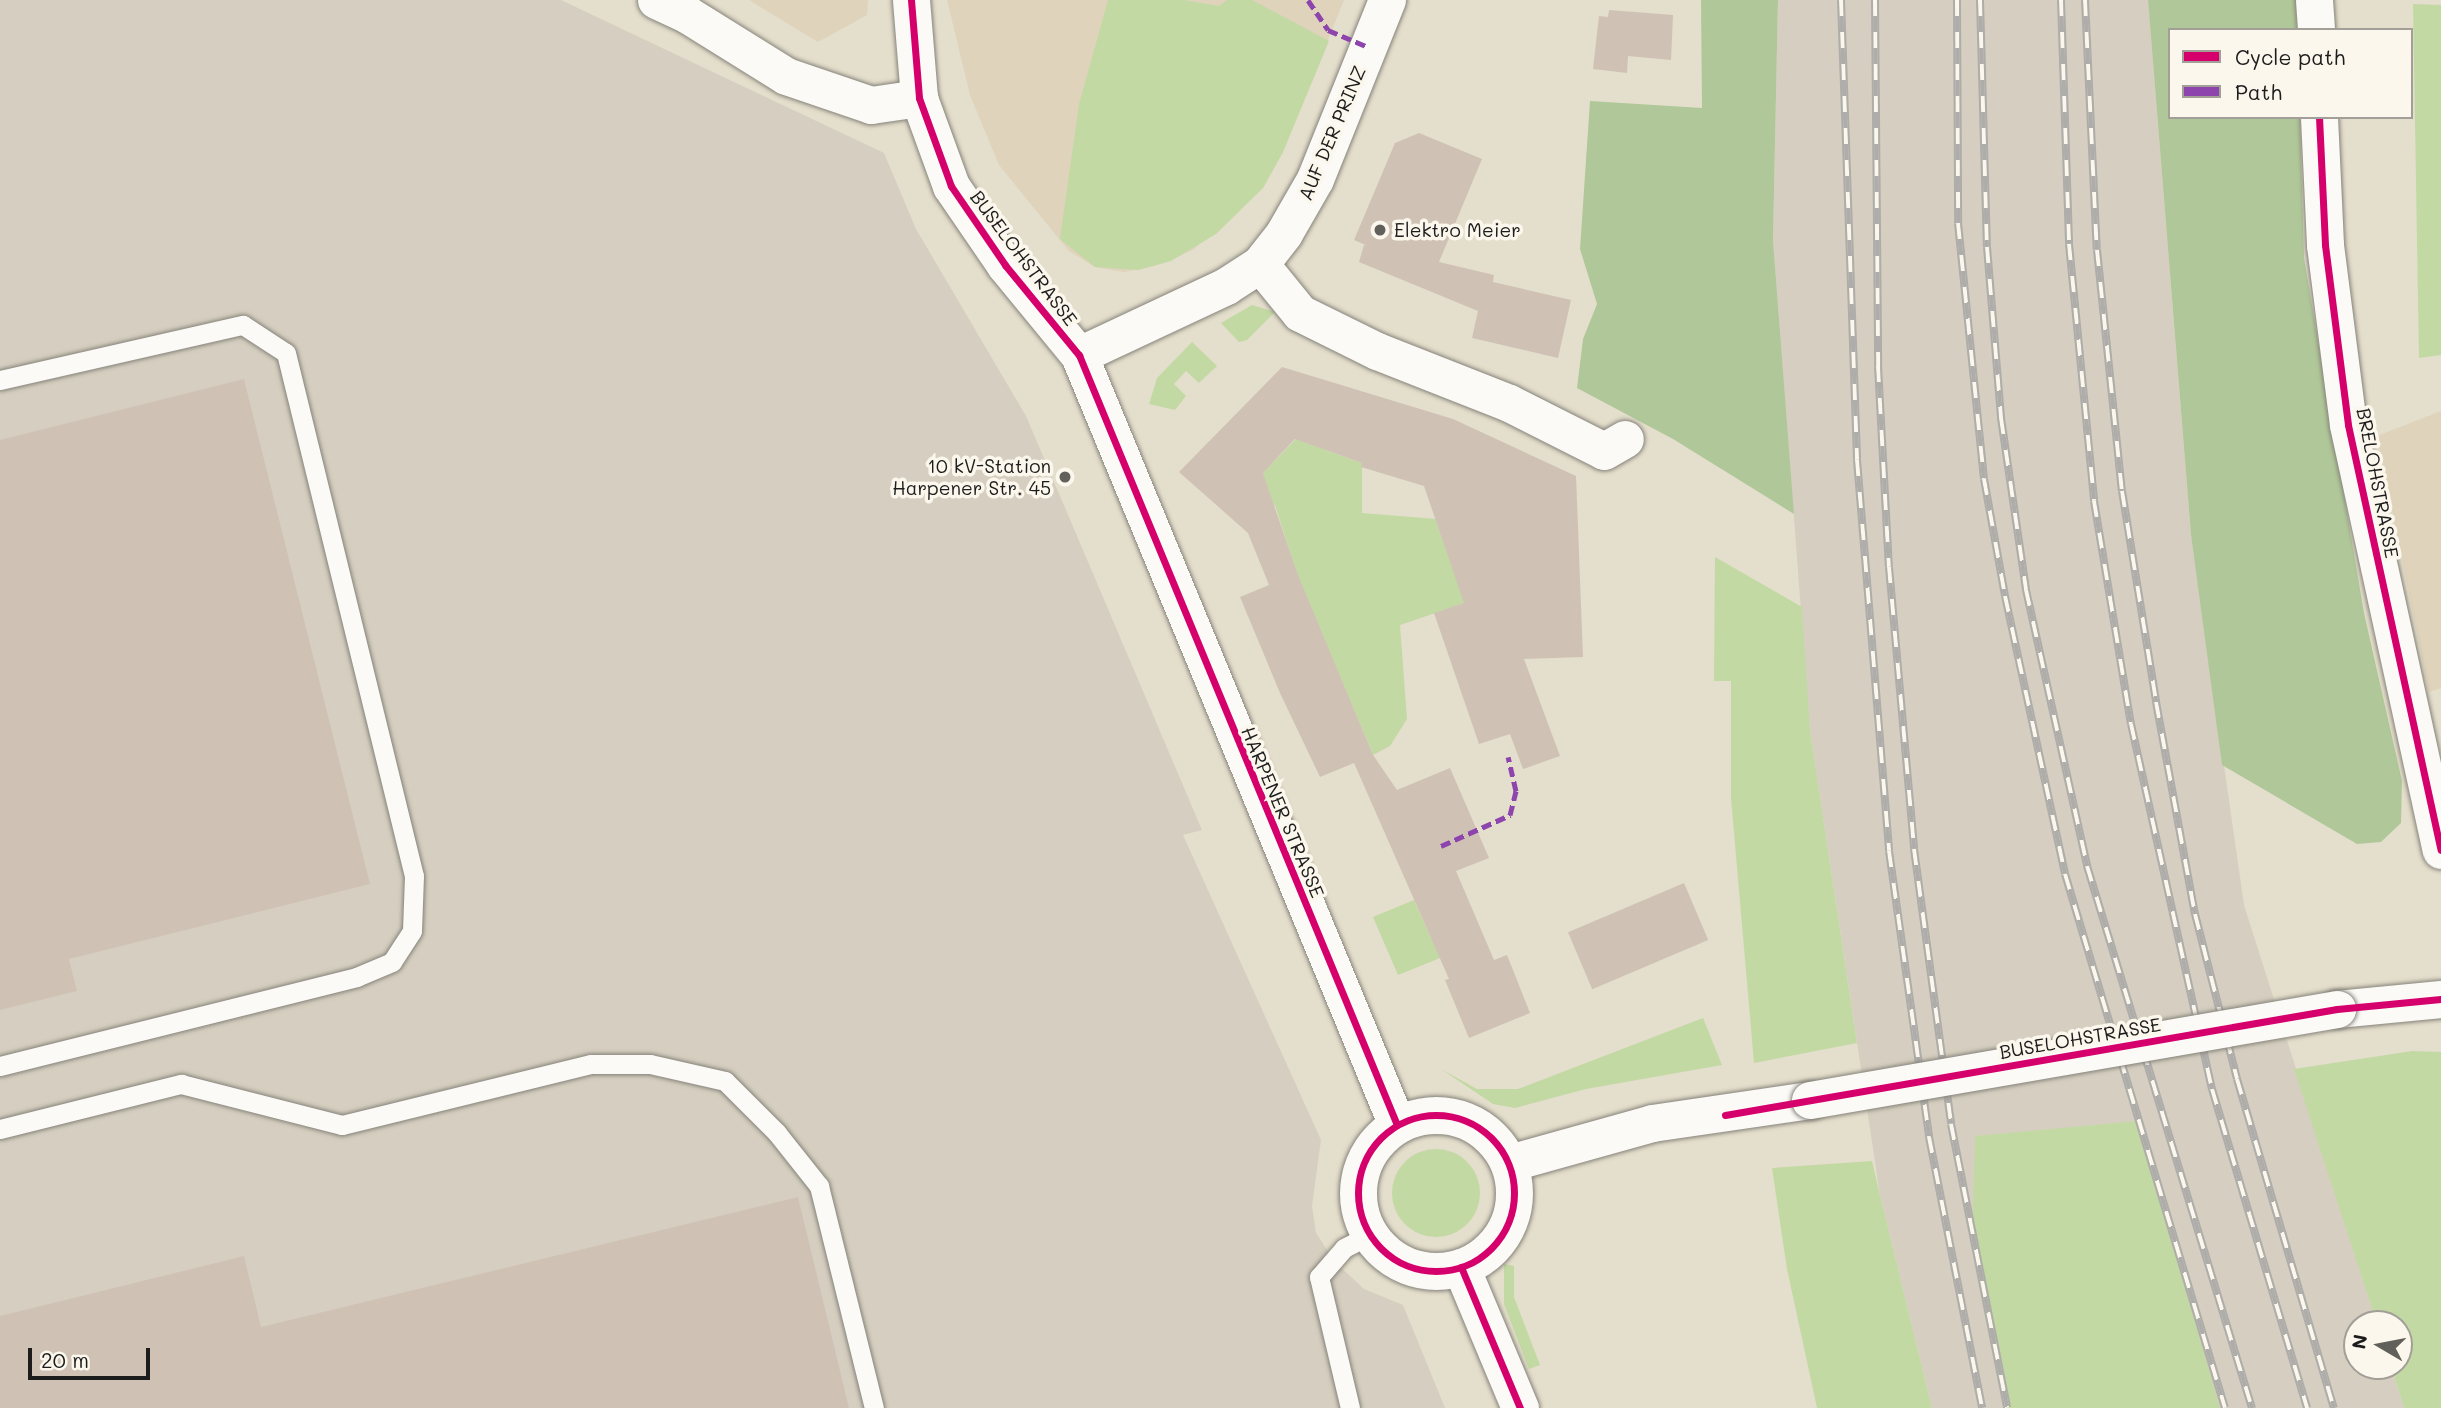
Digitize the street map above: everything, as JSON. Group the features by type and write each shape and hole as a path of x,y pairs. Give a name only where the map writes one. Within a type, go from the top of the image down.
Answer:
{"street":[{"path":"656,0 688,15 786,76 871,105 919,98 911,0"},
{"name":"AUF DER PRINZ","path":"1079,355 1226,286 1260,264 1284,233 1315,179 1387,0"},
{"path":"2314,0 2316,28"},
{"name":"BUSELOHSTRASSE","path":"919,98 951,186 1005,265 1079,355"},
{"name":"BRELOHSTRASSE","path":"2319,119 2325,245 2348,425 2441,850"},
{"path":"1260,264 1300,313 1377,351 1509,403 1604,451 1625,439"},
{"name":"HARPENER STRASSE","path":"1079,355 1397,1125"},
{"name":"BUSELOHSTRASSE","path":"1509,1163 1652,1123 1810,1100 2337,1009 2441,999"},
{"path":"1417,1116 1461,1118 1482,1129 1509,1163 1515,1188 1512,1213 1501,1237 1482,1256 1461,1267 1434,1271 1409,1266 1387,1254 1370,1235 1360,1212 1358,1187 1364,1163 1377,1142 1397,1125 1417,1116"},
{"path":"1461,1267 1520,1408"}],"lane":[{"path":"0,380 243,325 286,353 414,876 412,931 392,962 357,977 0,1066"},
{"path":"0,1129 181,1084 342,1125 591,1063 650,1064 725,1081 777,1133 819,1186 874,1408"},
{"path":"1350,1408 1320,1277 1344,1248 1370,1235"}],"shaded area":[{"path":"0,0 561,0 884,153 916,229 1026,416 1202,830 1183,835 1321,1140 1312,1206 1316,1233 1335,1262 1364,1289 1403,1305 1445,1408 0,1408"},
{"path":"749,0 868,0 867,15 818,42"},
{"path":"947,0 1344,0 1283,152 1263,188 1193,250 1154,266 1124,272 1095,267 1069,251 999,165 970,95"},
{"path":"1778,0 2148,0 2191,535 2244,905 2373,1310 2343,1310 2343,1380 2395,1380 2404,1408 1932,1408 1880,1195 1810,730 1773,240"},
{"path":"2441,411 2441,688 2429,692 2377,436"}],"green space":[{"path":"1108,0 1184,0 1219,6 1227,0 1252,0 1329,41 1283,152 1263,188 1216,234 1171,261 1138,270 1095,267 1060,239 1079,104"},
{"path":"1701,0 1778,0 1773,240 1794,514 1673,439 1577,388 1583,339 1597,304 1580,249 1590,101 1702,108"},
{"path":"2148,0 2296,0 2297,28 2168,28 2168,119 2300,119 2304,258 2364,613 2402,781 2401,823 2381,842 2357,844 2222,765 2191,535"},
{"path":"2413,4 2441,5 2441,355 2419,358"},
{"path":"1252,305 1275,312 1247,340 1239,342 1221,323"},
{"path":"1192,342 1217,366 1199,383 1186,371 1174,384 1186,396 1175,410 1149,404 1157,378"},
{"path":"1302,433 1328,451 1362,463 1362,513 1436,519 1465,603 1400,625 1407,719 1390,746 1373,755 1298,577 1275,505 1242,519 1224,512"},
{"path":"1715,557 1802,607 1810,730 1857,1043 1754,1063 1731,798 1731,681 1714,681"},
{"path":"1414,900 1431,938 1450,954 1398,975 1373,917"},
{"path":"1703,1018 1722,1065 1586,1089 1515,1108 1493,1104 1441,1069 1477,1089 1518,1089"},
{"path":"2412,1051 2441,1052 2441,1408 2404,1408 2395,1380 2413,1380 2413,1310 2372,1310 2294,1069"},
{"path":"2137,1121 2220,1408 2007,1408 1972,1244 1975,1136"},
{"path":"1427,1149 1445,1149 1461,1156 1473,1168 1480,1184 1480,1202 1473,1218 1461,1230 1445,1237 1427,1237 1411,1230 1399,1218 1392,1202 1392,1184 1399,1168 1411,1156"},
{"path":"1872,1161 1932,1408 1817,1408 1787,1269 1772,1168"},
{"path":"1504,1264 1514,1266 1514,1297 1540,1365 1529,1369 1504,1304"}],"building":[{"path":"1609,10 1673,15 1671,60 1628,56 1627,73 1593,69 1599,16 1608,17"},
{"path":"1419,133 1482,159 1439,262 1494,275 1493,282 1571,300 1558,358 1472,338 1478,311 1359,262 1364,245 1368,246 1354,240 1395,143"},
{"path":"1282,367 1453,419 1576,476 1583,657 1524,659 1560,756 1523,769 1510,734 1479,744 1434,613 1464,603 1424,486 1361,467 1362,463 1295,439 1263,473 1298,575 1373,755 1397,790 1450,768 1489,858 1456,871 1494,960 1507,955 1530,1013 1469,1038 1445,980 1449,979 1354,763 1320,777 1280,693 1240,597 1269,585 1248,533 1179,472"},
{"path":"244,379 370,884 69,959 77,991 0,1010 0,440"},
{"path":"1684,883 1708,940 1592,989 1568,932"},
{"path":"798,1197 849,1408 0,1408 0,1316 244,1256 261,1327"}],"railway":[{"path":"1841,0 1857,460 1889,851 1929,1137 1982,1408"},
{"path":"1875,0 1878,366 1889,567 1914,849 1951,1124 2007,1408"},
{"path":"1957,0 1958,223 1984,479 2005,596 2065,874 2225,1408"},
{"path":"1980,0 1987,247 2001,418 2026,590 2087,866 2252,1408"},
{"path":"2061,0 2069,244 2094,501 2131,724 2212,1089 2307,1408"},
{"path":"2085,0 2097,250 2122,491 2156,702 2195,914 2237,1079 2334,1408"}],"marked path":[{"path":"1308,0 1328,30 1368,47"},
{"path":"1441,846 1510,815 1516,791 1508,757"}],"cycle path":[{"path":"911,0 919,98 951,186 1005,265 1079,355 1397,1125"},
{"path":"2319,119 2325,245 2348,425 2441,850"},
{"path":"1725,1115 2337,1009 2441,999"},
{"path":"1436,1115 1466,1121 1491,1138 1508,1163 1514,1193 1508,1223 1491,1248 1466,1265 1436,1271 1406,1265 1381,1248 1364,1223 1358,1193 1364,1163 1381,1138 1406,1121 1436,1115"},
{"path":"1461,1267 1520,1408"}],"place":[{"name":"Elektro Meier","path":"1380,230"},
{"name":"10 kV-Station Harpener Str. 45","path":"1065,477"}]}
